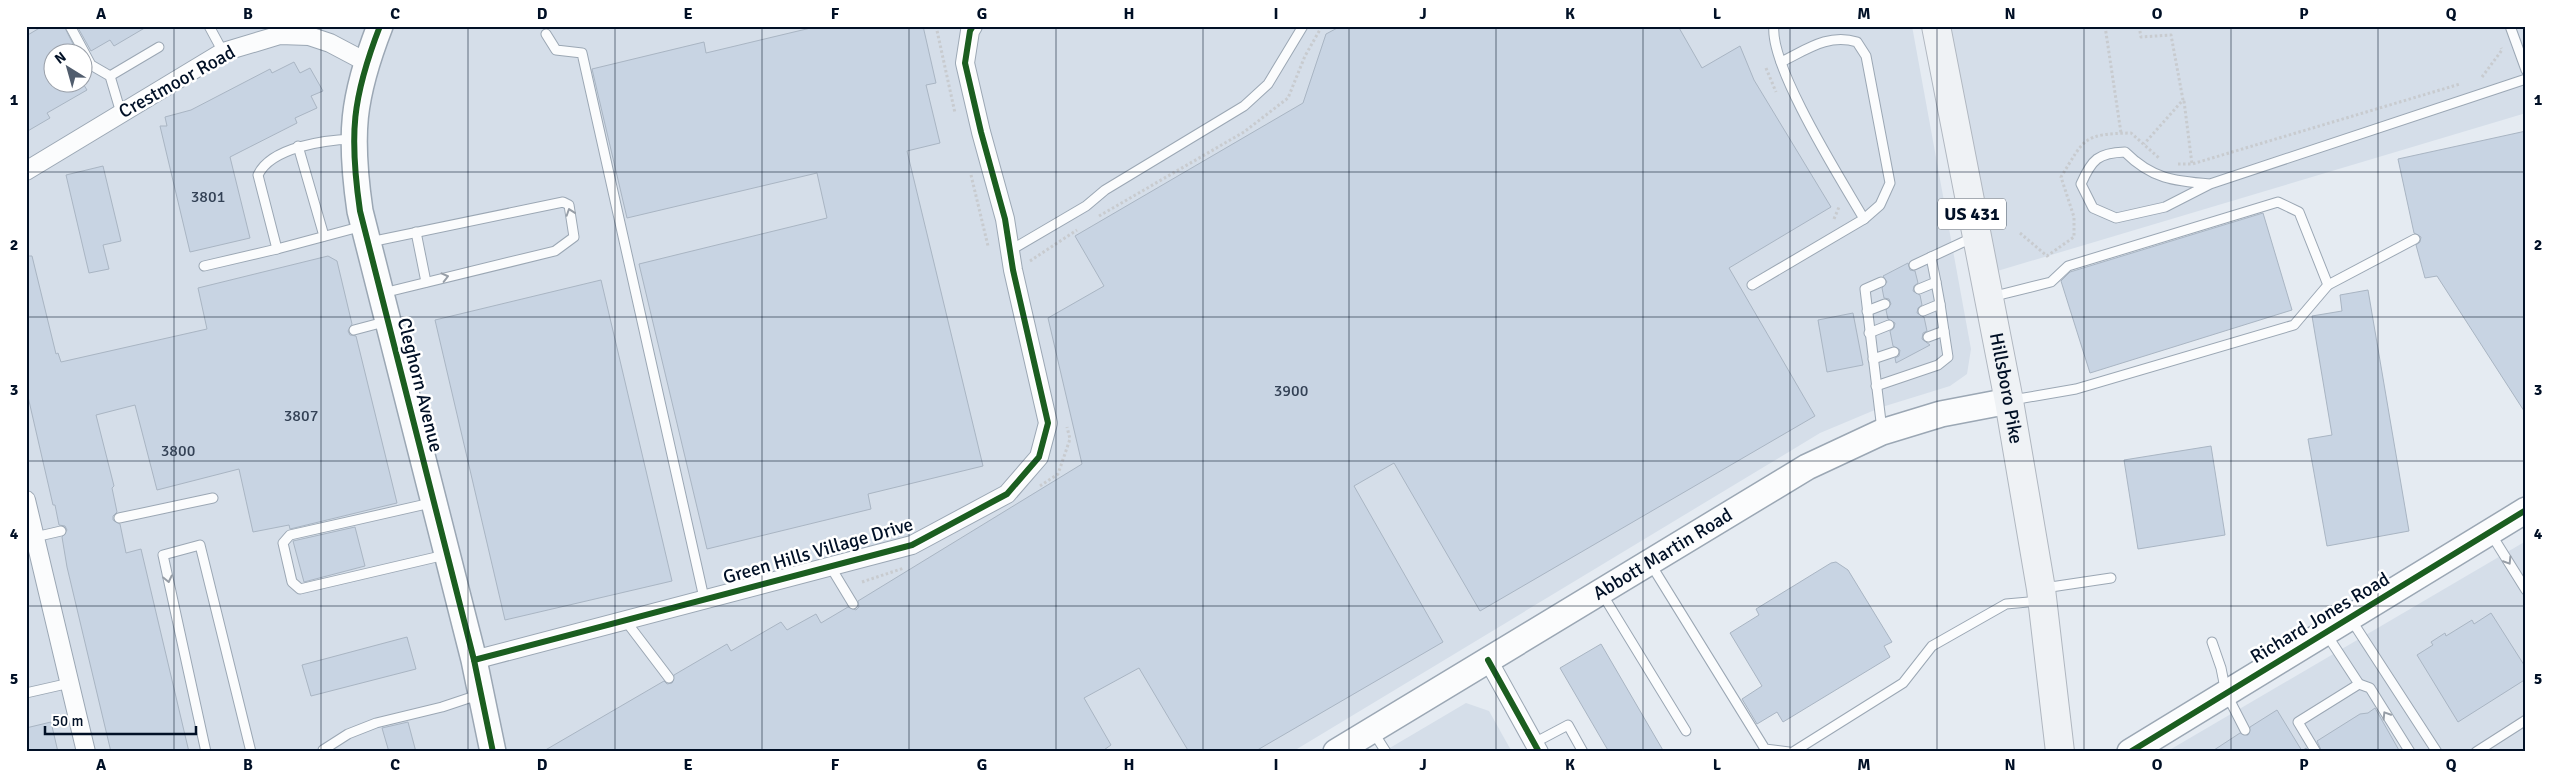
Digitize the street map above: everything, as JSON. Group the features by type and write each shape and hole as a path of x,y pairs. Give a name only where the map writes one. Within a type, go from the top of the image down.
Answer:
{"main road":[{"name":"Hillsboro Pike","path":"1936,26 2009,401 2042,595 2060,752"}],"street":[{"name":"Cleghorn Avenue","path":"380,26 366,62 356,99 353,139 354,168 366,234 474,660 493,752"},
{"name":"Green Hills Village Drive","path":"474,660 912,544 1007,494 1039,457 1048,423 1013,270 1011,250 965,63 970,31 973,26"},
{"name":"Crestmoor Road","path":"26,171 223,52 280,35 308,36 330,43 366,62"},
{"name":"Abbott Martin Road","path":"1336,752 1806,467 1882,432 1941,414 2009,401"},
{"path":"26,500 86,752"},
{"name":"Richard Jones Road","path":"2130,752 2526,510"},
{"path":"1488,660 1536,748"}],"lane":[{"path":"70,26 91,65 110,76 122,113"},
{"path":"209,26 223,52"},
{"path":"1011,250 1086,206 1105,190 1244,106 1268,84 1303,26"},
{"path":"1774,26 1781,62 1804,115 1864,218"},
{"path":"2510,26 2526,70"},
{"path":"546,34 556,50 582,53 704,598"},
{"path":"1752,285 1864,218 1880,205 1890,183 1866,56 1857,42 1834,38 1823,41 1781,62"},
{"path":"110,76 159,47"},
{"path":"2210,184 2185,182 2157,176 2140,167 2125,152 2106,153 2090,164 2081,184 2092,208 2116,218 2165,207 2210,184 2526,79"},
{"path":"277,249 258,175 261,168 298,146 329,140 353,139"},
{"path":"298,146 324,236"},
{"path":"204,266 324,236 416,232 563,202 569,205 574,237 556,250 381,293"},
{"path":"1989,298 2051,282 2068,266 2278,202 2299,212 2328,285"},
{"path":"416,232 426,282"},
{"path":"1914,265 1976,236"},
{"path":"2009,401 2076,389 2294,325 2328,285 2415,239"},
{"path":"1876,386 1938,365 1948,357 1931,257"},
{"path":"1881,282 1865,289 1882,432"},
{"path":"1919,289 1936,282"},
{"path":"1867,311 1885,304"},
{"path":"1923,311 1940,304"},
{"path":"354,330 388,321"},
{"path":"1869,333 1889,324"},
{"path":"1928,337 1944,331"},
{"path":"1873,359 1894,352"},
{"path":"119,518 213,498"},
{"path":"434,502 290,535 283,544 292,582 300,588 447,554"},
{"path":"35,537 61,531"},
{"path":"2489,532 2525,587"},
{"path":"206,752 163,555 200,546 251,752"},
{"path":"1650,562 1766,749 1788,752"},
{"path":"830,566 853,604"},
{"path":"1793,752 1903,683 1932,646 2006,604 2111,578"},
{"path":"1601,592 1686,731"},
{"path":"2350,618 2437,752"},
{"path":"625,620 669,678"},
{"path":"2325,632 2359,684 2370,688 2410,752"},
{"path":"2212,642 2221,668 2226,693 2245,730"},
{"path":"26,693 70,683"},
{"path":"2316,752 2298,722 2359,684"},
{"path":"323,750 348,734 376,723 442,707 481,694"},
{"path":"2476,752 2526,720"},
{"path":"1536,748 1568,725 1583,752"},
{"path":"1372,730 1386,752"}],"path":[{"path":"1093,220 1244,132 1288,98 1305,56 1322,26"},
{"path":"2104,26 2121,133"},
{"path":"2139,26 2141,37 2171,35 2184,100 2192,164"},
{"path":"2474,79 2484,76 2502,50 2499,42"},
{"path":"1765,60 1770,82 1779,98"},
{"path":"2174,164 2192,164 2465,82"},
{"path":"2144,144 2184,100"},
{"path":"2020,233 2046,256 2074,237 2074,217 2061,176 2082,142 2101,134 2131,133 2166,164"},
{"path":"970,172 991,256"},
{"path":"1832,221 1837,215 1839,201"},
{"path":"1031,271 1029,261 1085,225"},
{"path":"1036,489 1058,474 1070,439 1066,420"},
{"path":"862,582 910,565"}],"shaded area":[{"path":"26,26 1912,26 1971,349 1967,374 1950,386 1882,407 1820,433 1292,752 26,752"},
{"path":"1936,26 2526,26 2526,113 1984,275"},
{"path":"2526,541 2526,752 2166,752"},
{"path":"1466,703 1489,711 1512,752 1383,752"}],"building":[{"path":"43,26 64,26 72,42 42,42 42,92 84,92 47,113 50,118 26,132 26,36"},
{"path":"77,26 148,26 114,46 110,40 92,50 92,42 86,42"},
{"path":"819,26 923,26 936,83 926,85 940,143 907,151 983,466 868,494 871,509 707,549 639,264 827,218 817,173 627,218 592,69 704,42 706,53"},
{"path":"1341,26 1678,26 1702,68 1740,46 1754,80 1831,207 1729,268 1815,416 1480,611 1394,463 1354,486 1443,642 1254,752 1189,752 1139,668 1084,698 1111,745 1101,752 542,752 664,681 667,684 672,683 674,675 727,644 731,651 781,622 787,630 816,614 821,623 848,607 856,610 859,607 858,601 1082,464 1048,318 1104,286 1075,236 1303,103 1326,34"},
{"path":"294,62 300,73 310,68 323,91 311,96 317,108 295,118 297,123 230,157 250,238 190,252 160,126 167,126 165,117 191,110 270,69 272,73"},
{"path":"2526,131 2526,414 2437,276 2425,278 2416,245 2420,242 2421,237 2414,233 2398,159"},
{"path":"103,166 121,241 103,245 109,269 89,273 66,175"},
{"path":"2263,213 2292,310 2090,373 2061,281 2070,272"},
{"path":"26,256 32,256 56,354 58,353 61,362 207,329 198,288 328,256 337,261 352,324 348,331 350,335 356,336 397,503 290,529 289,525 253,532 239,469 157,490 135,405 96,415 114,486 112,488 117,512 113,516 113,520 120,524 126,553 141,549 189,752 111,752 67,567 62,537 67,530 65,526 59,525 55,505 53,505 26,388"},
{"path":"1908,263 1910,270 1915,271 1918,283 1914,286 1913,291 1920,295 1922,305 1918,308 1917,313 1924,317 1927,331 1923,333 1922,339 1930,345 1896,363 1895,358 1899,356 1900,350 1893,346 1890,331 1894,328 1895,323 1888,319 1886,310 1891,304 1889,299 1884,298 1882,288 1887,282 1883,276"},
{"path":"601,280 672,581 505,620 435,320"},
{"path":"2368,290 2409,531 2327,546 2308,439 2332,435 2312,316 2342,311 2340,295"},
{"path":"1853,313 1863,365 1827,372 1818,320"},
{"path":"2211,446 2225,535 2138,549 2124,460"},
{"path":"355,527 365,566 304,582 293,541"},
{"path":"1836,562 1848,570 1892,642 1884,646 1890,657 1783,722 1777,712 1757,724 1742,699 1762,686 1730,633 1759,615 1756,609 1831,563"},
{"path":"2491,613 2526,668 2526,679 2458,722 2417,655 2433,645 2431,642 2445,633 2446,636 2472,620 2474,624"},
{"path":"407,637 416,669 311,696 302,665"},
{"path":"1601,644 1664,752 1609,752 1560,668"},
{"path":"2375,708 2400,752 2322,752 2317,741 2360,714 2368,713"},
{"path":"2277,710 2302,751 2306,748 2309,752 2211,752 2240,733 2248,735 2250,727"},
{"path":"51,722 58,752 26,752 26,728"},
{"path":"408,722 416,752 389,752 382,728"}],"cycle path":[{"path":"380,26 358,96 355,117 355,160 360,211 474,660 493,752"},
{"path":"474,660 912,545 1007,494 1039,457 1048,423 1013,270 1005,219 981,132 965,63 970,31 973,26"},
{"path":"2130,752 2526,510"},
{"path":"1488,660 1539,752"}]}
